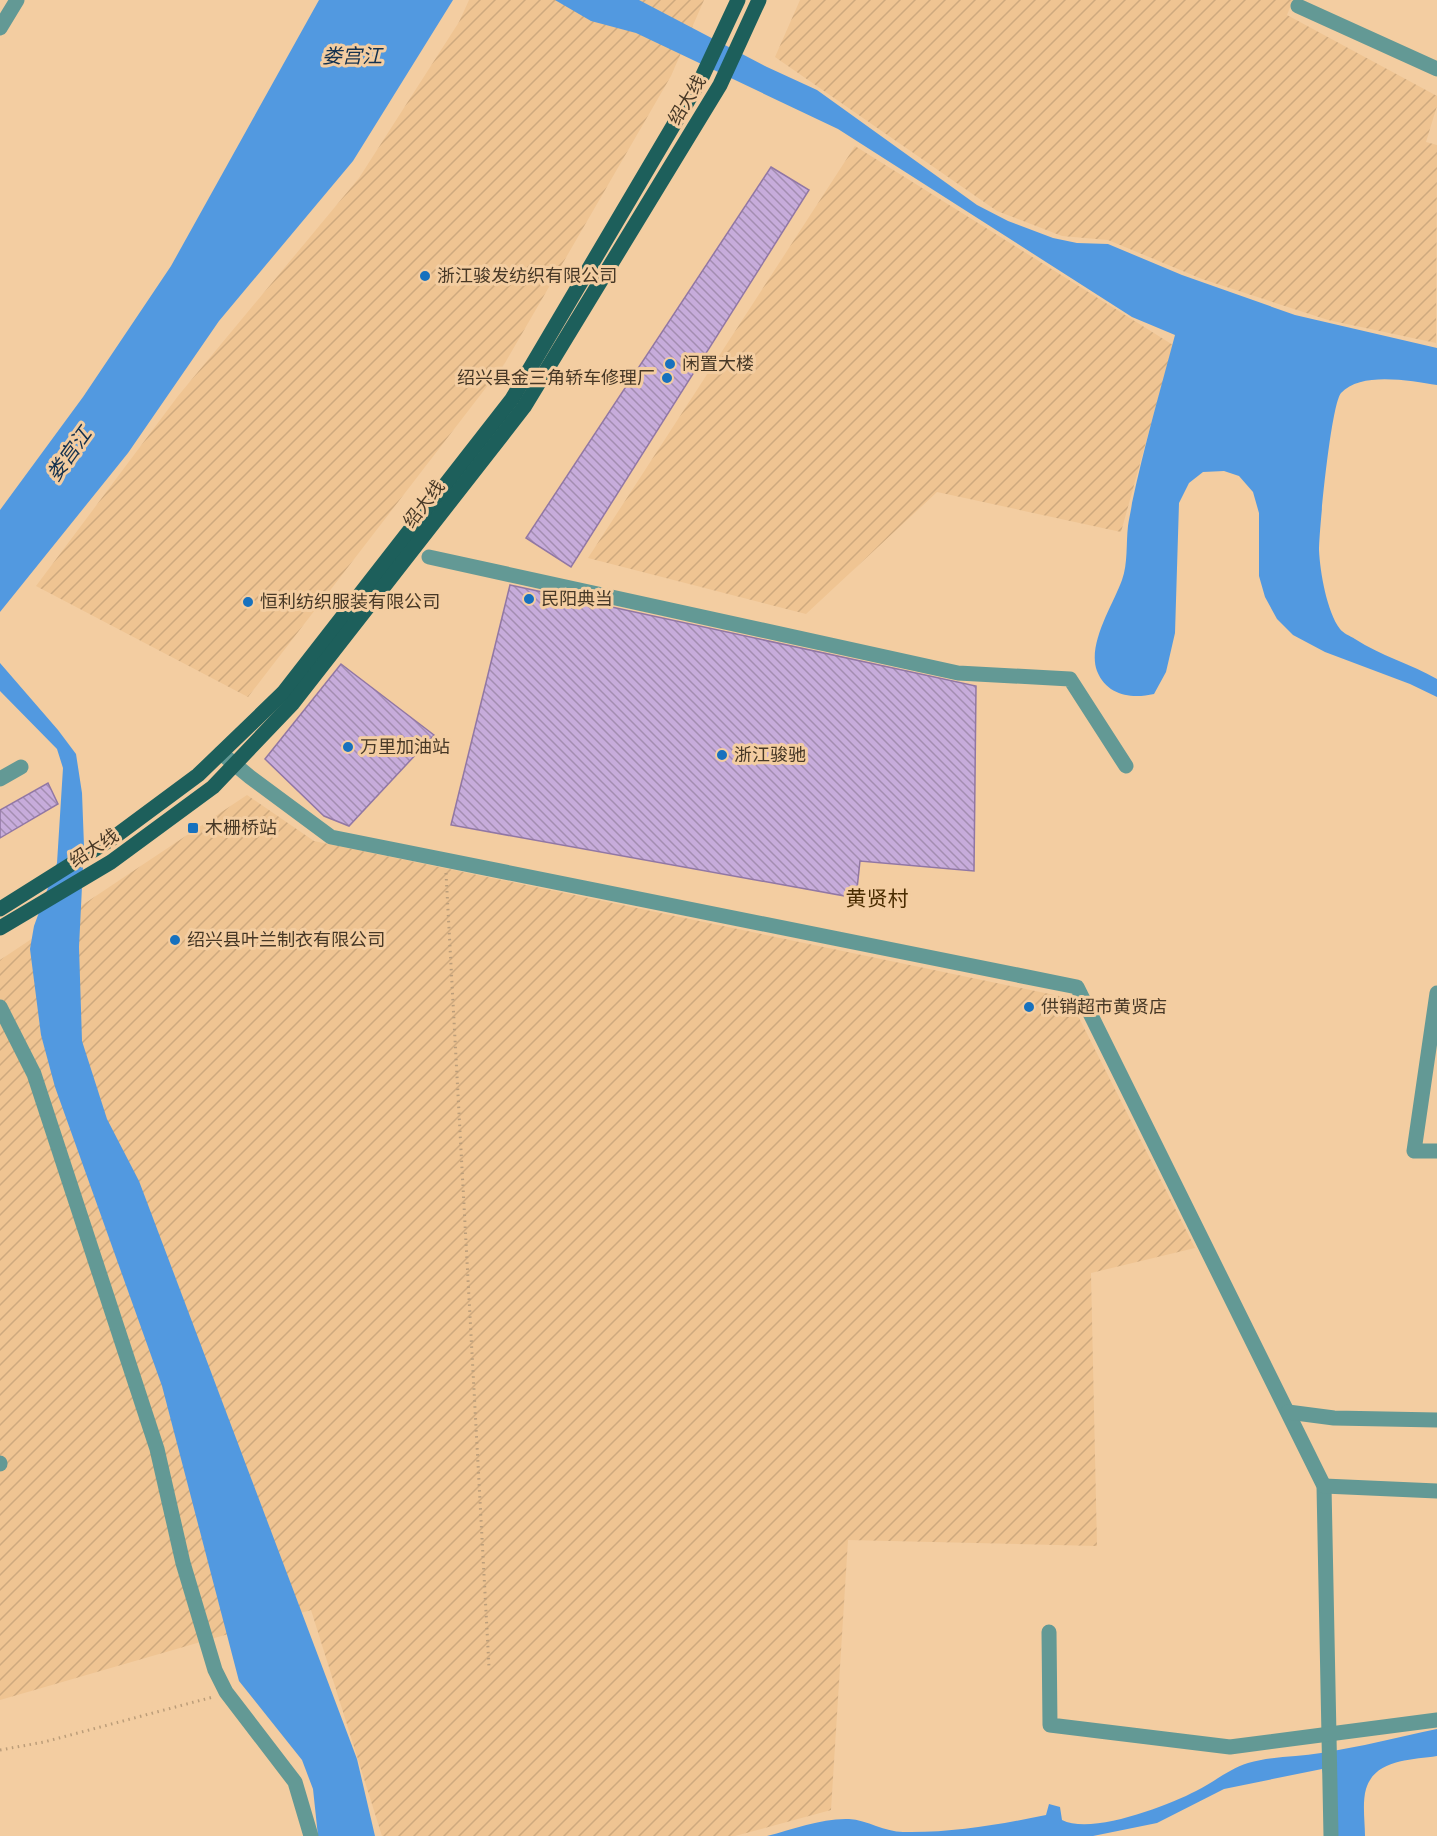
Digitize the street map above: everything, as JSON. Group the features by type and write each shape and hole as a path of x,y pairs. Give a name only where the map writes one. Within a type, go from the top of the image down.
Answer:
{"main road":[{"name":"绍大线","path":"0,909 113,838 198,776 283,693 512,399 702,77 738,0"},
{"name":"绍大线","path":"0,928 111,862 213,788 293,703 524,407 720,85 759,0"}],"street":[{"path":"0,28 18,0"},
{"path":"1298,6 1437,69"},
{"path":"429,557 958,673 1070,679 1126,766"},
{"path":"221,753 331,837 1077,987 1324,1486 1331,1836"},
{"path":"0,779 21,767"},
{"path":"1437,993 1414,1151 1437,1151"},
{"path":"0,1007 38,1085 157,1449 183,1563 215,1670 226,1692 295,1782 311,1836"},
{"path":"1288,1412 1334,1418 1437,1420"},
{"path":"1324,1486 1437,1491"},
{"path":"1048,1632 1050,1725 1230,1746 1329,1740 1437,1720"}],"path":[{"path":"445,860 489,1667"},
{"path":"0,1750 44,1742 211,1698 226,1692"}],"shaded area":[{"path":"469,0 704,0 671,76 505,363 248,697 36,586 178,396 359,178 459,22"},
{"path":"800,0 1293,0 1287,15 1437,96 1437,106 1426,142 1437,145 1436,343 1328,320 1202,279 1108,240 1062,236 997,211 775,57"},
{"path":"855,146 1173,345 1121,532 937,492 806,614 588,558"},
{"path":"247,795 314,841 1069,998 1195,1248 1091,1273 1097,1546 848,1540 831,1810 735,1836 382,1836 311,1610 0,1700 0,960"}],"water":[{"name":"娄宫江","path":"319,0 453,0 353,161 219,321 128,453 0,612 0,510 83,397 171,266"},
{"path":"555,0 639,0 767,67 817,90 977,205 1008,221 1053,238 1077,243 1108,244 1182,275 1295,315 1437,348 1437,385 1400,380 1373,380 1350,386 1341,393 1333,420 1323,495 1319,550 1328,602 1340,629 1375,650 1437,679 1437,697 1410,684 1325,652 1293,635 1277,619 1265,597 1259,576 1259,513 1253,492 1239,476 1224,471 1203,472 1189,483 1179,503 1175,633 1166,672 1154,694 1129,696 1107,686 1097,671 1095,649 1102,625 1124,574 1132,503 1175,335 1132,317 838,129 636,33 591,21"},
{"path":"0,663 76,754 82,793 84,846 79,947 82,1041 107,1119 139,1181 357,1759 375,1836 318,1836 313,1789 302,1760 239,1681 162,1386 55,1087 41,1035 30,949 34,926 57,863 63,768 57,749 0,691"},
{"path":"1437,1729 1437,1756 1405,1760 1386,1766 1371,1779 1364,1800 1365,1836 1336,1836 1322,1769 1224,1789 1157,1823 1093,1836 767,1836 808,1824 839,1819 856,1820 896,1831 957,1830 1046,1815 1049,1804 1060,1807 1062,1820 1075,1824 1092,1824 1149,1811 1183,1797 1248,1763 1336,1751"}],"building":[{"name":"闲置大楼","path":"771,167 809,190 571,567 526,538"},
{"name":"浙江骏驰","path":"510,585 976,686 974,871 860,861 856,898 451,825"},
{"name":"万里加油站","path":"341,664 434,735 349,826 324,816 265,759"},
{"path":"48,783 58,804 0,838 0,810"}],"place":[{"name":"浙江骏发纺织有限公司","path":"425,276"},
{"name":"闲置大楼","path":"670,364"},
{"name":"绍兴县金三角轿车修理厂","path":"667,378"},
{"name":"民阳典当","path":"529,599"},
{"name":"恒利纺织服装有限公司","path":"248,602"},
{"name":"万里加油站","path":"348,747"},
{"name":"浙江骏驰","path":"722,755"},
{"name":"木栅桥站","path":"193,828"},
{"name":"绍兴县叶兰制衣有限公司","path":"175,940"},
{"name":"供销超市黄贤店","path":"1029,1007"}],"district":[{"name":"黄贤村","path":"877,899"}]}
